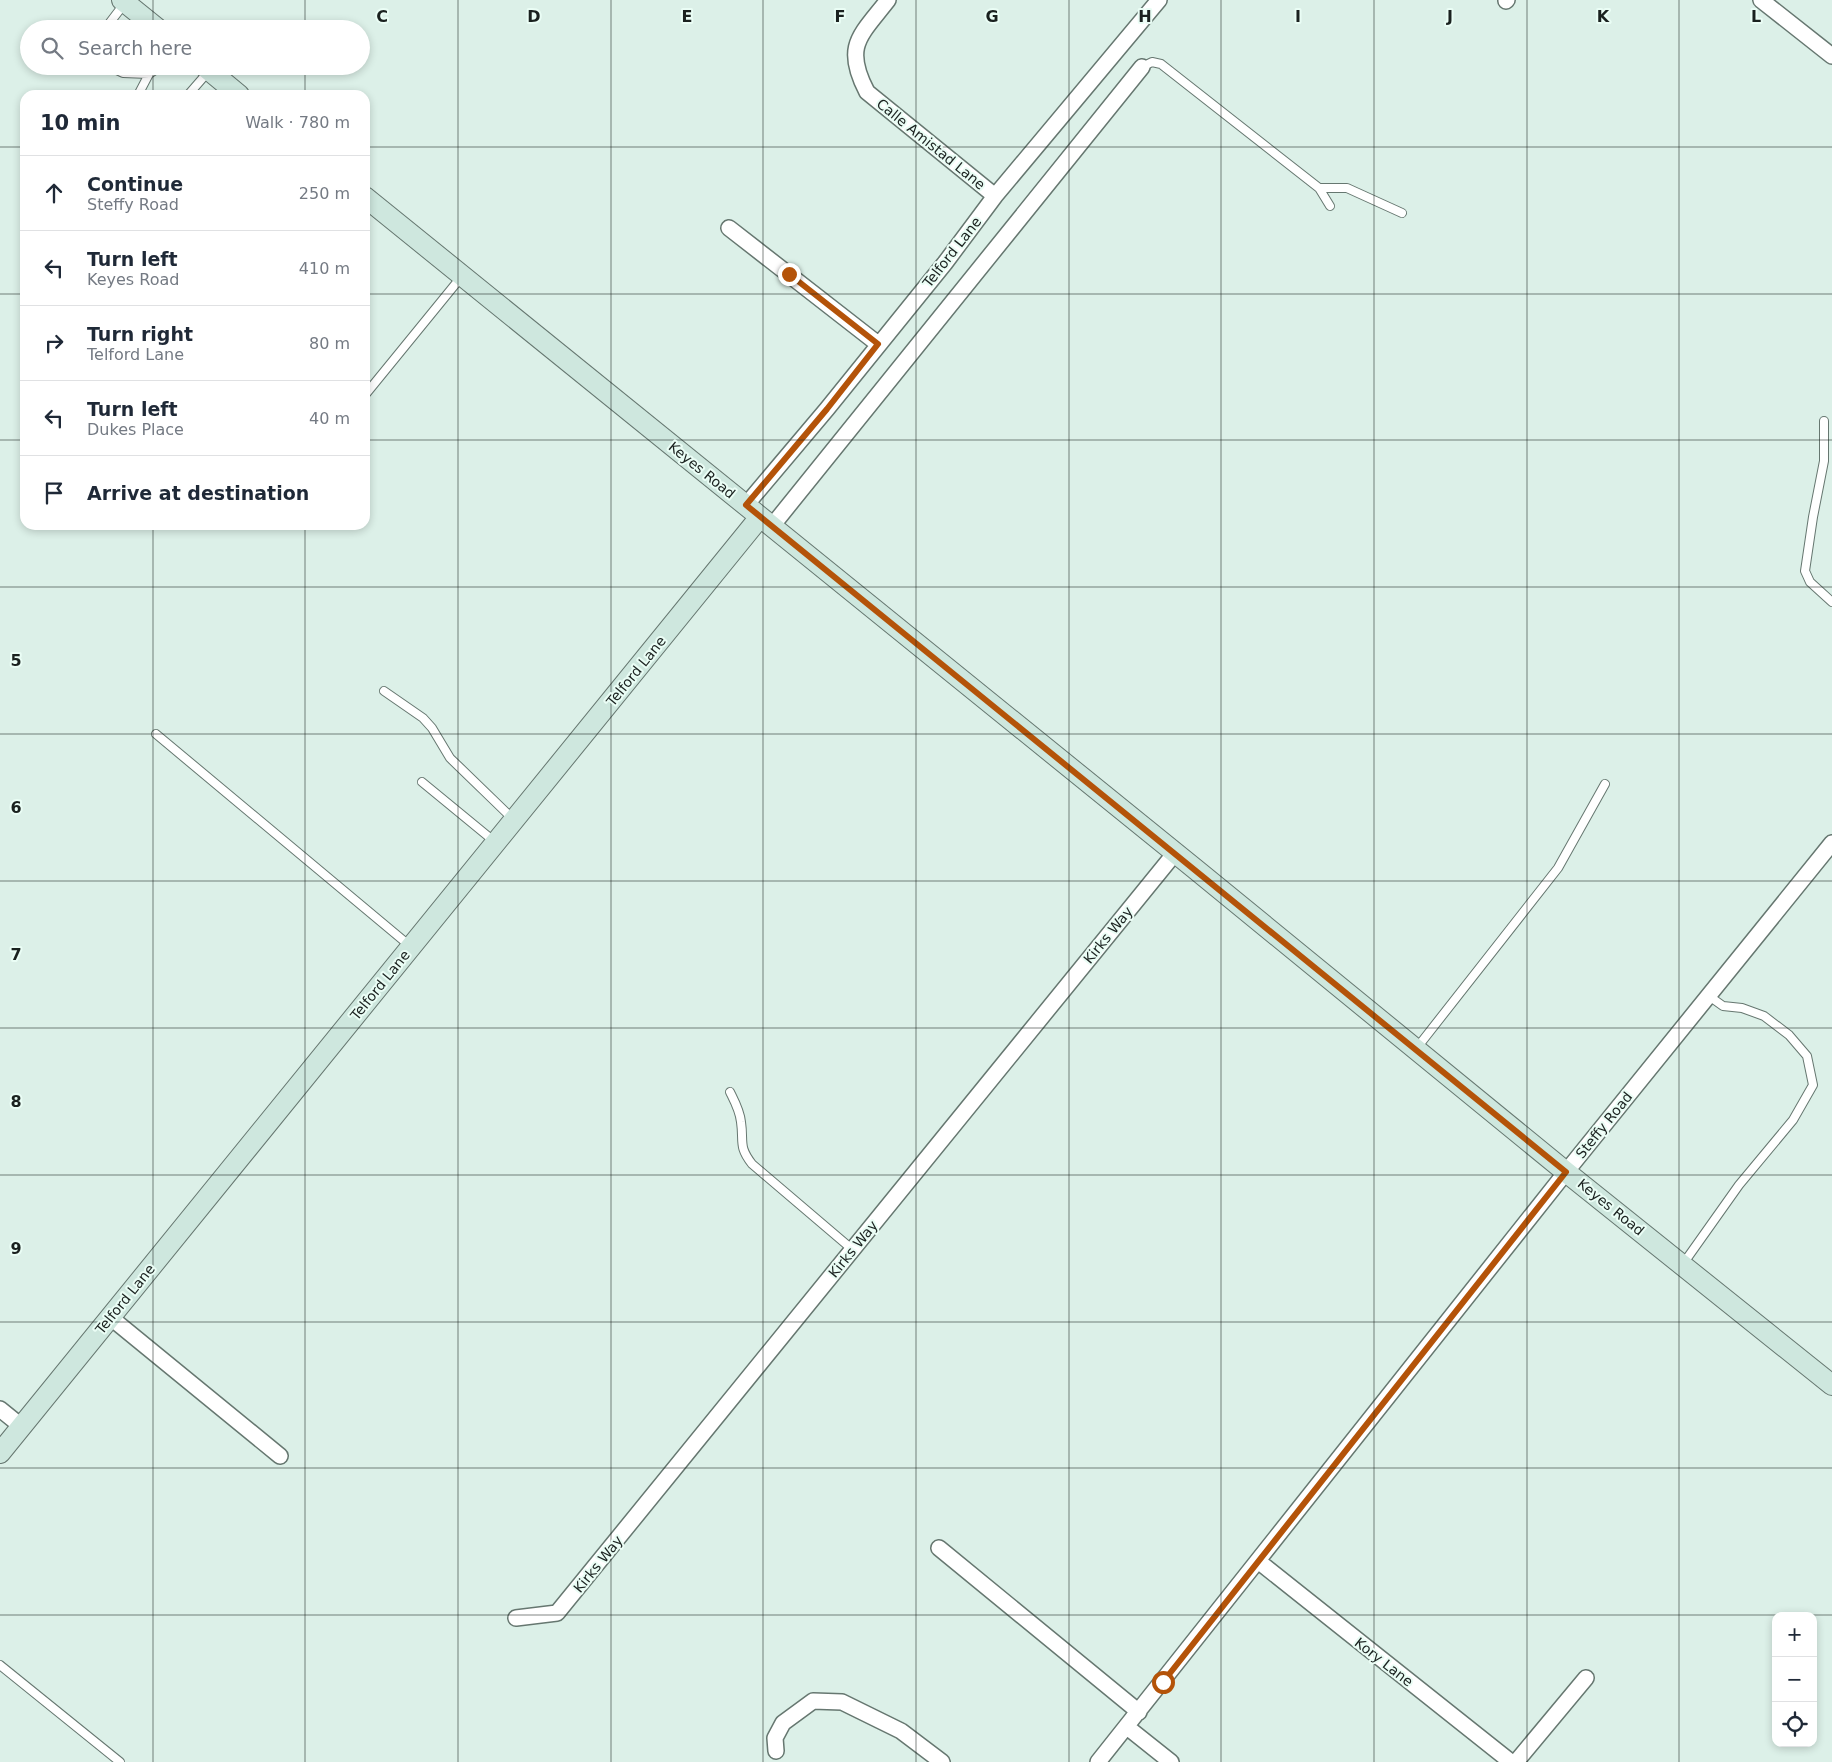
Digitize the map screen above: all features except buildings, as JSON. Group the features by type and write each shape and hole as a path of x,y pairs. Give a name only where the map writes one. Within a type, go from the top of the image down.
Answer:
{"street":[{"name":"Calle Amistad Lane","path":"888,0 862,33 854,51 858,75 867,92 995,196"},
{"name":"Telford Lane","path":"759,516 827,409 945,263 995,196 1160,0"},
{"path":"1761,0 1832,56"},
{"path":"124,1 147,20"},
{"name":"Telford Lane","path":"0,1453 515,821 759,516 1142,67"},
{"path":"215,75 234,90"},
{"name":"Keyes Road","path":"370,201 1832,1386"},
{"path":"729,228 878,344"},
{"name":"Steffy Road","path":"1098,1762 1566,1172 1832,843"},
{"name":"Kirks Way","path":"516,1618 558,1613 1175,852"},
{"path":"110,1317 280,1456"},
{"path":"0,1409 21,1426"},
{"path":"939,1548 1139,1712"},
{"name":"Kory Lane","path":"1258,1561 1511,1762"},
{"path":"1516,1762 1586,1678"},
{"path":"776,1751 775,1738 783,1723 805,1706 812,1701 842,1702 901,1731 942,1762"},
{"path":"1127,1727 1171,1762"}],"lane":[{"path":"111,20 124,1"},
{"path":"1142,67 1152,62 1161,64 1319,188 1330,206"},
{"path":"141,90 148,75"},
{"path":"192,90 203,75"},
{"path":"1319,188 1347,188 1402,213"},
{"path":"370,388 462,276"},
{"path":"1824,420 1824,461 1805,571 1810,582 1832,602"},
{"path":"384,691 423,718 432,728 450,758 515,821"},
{"path":"156,734 411,948"},
{"path":"422,782 496,843"},
{"path":"1416,1049 1558,868 1605,784"},
{"path":"1682,1265 1739,1185 1792,1120 1813,1085 1807,1056 1789,1035 1764,1016 1742,1008 1723,1006 1708,996"},
{"path":"730,1092 739,1109 742,1124 741,1143 744,1154 752,1164 853,1250"},
{"path":"0,1665 120,1762"}],"route":[{"path":"789,274 878,344 827,409 746,505 1175,852 1566,1172 1163,1682"}]}
